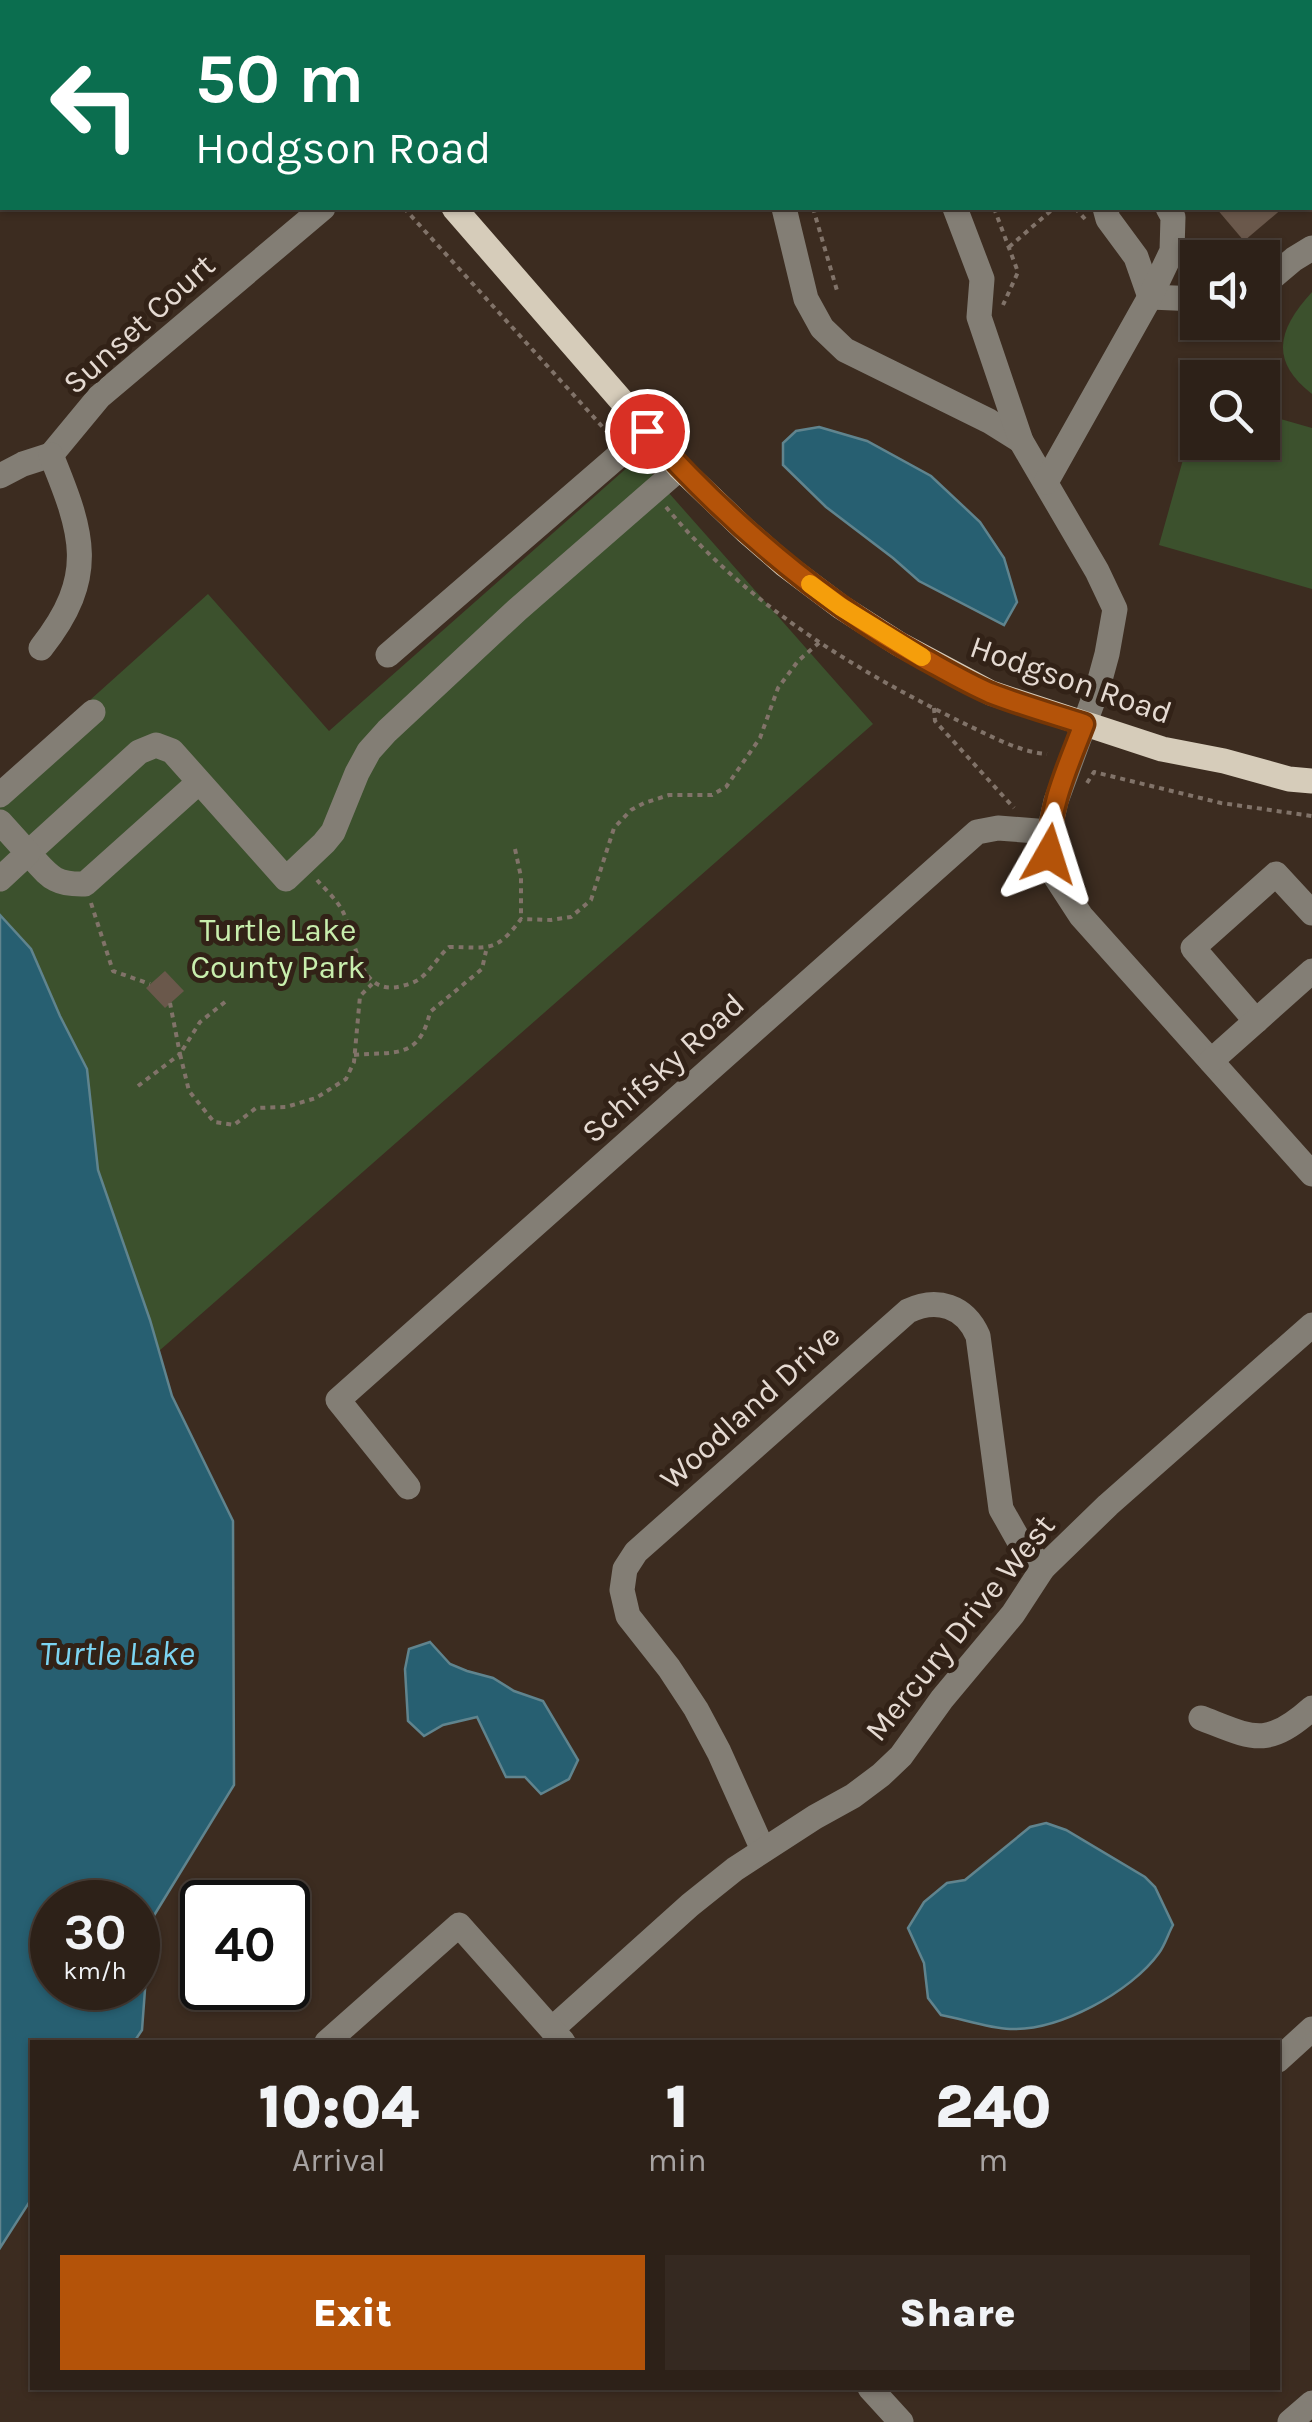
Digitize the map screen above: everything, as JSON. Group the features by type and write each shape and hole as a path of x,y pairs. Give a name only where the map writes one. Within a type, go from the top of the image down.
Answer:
{"main road":[{"name":"Hodgson Road","path":"456,210 680,468 785,565 841,607 899,644 990,693 1162,749 1312,781"}],"street":[{"name":"Sunset Court","path":"50,455 99,397 321,210"},
{"path":"784,210 806,299 822,328 844,350 988,420 1021,441"},
{"path":"956,210 982,279 979,318 1021,441 1097,570 1115,609 1108,654 1048,832 1055,876 1081,916 1312,1174"},
{"path":"1106,210 1136,256 1150,297"},
{"path":"1046,482 1172,251 1169,210"},
{"path":"1280,271 1312,248"},
{"path":"1150,297 1180,298"},
{"path":"388,654 647,431"},
{"path":"0,476 50,455 72,506 80,545 78,580 55,629 40,648"},
{"path":"0,879 138,752 156,746 172,751 286,879 333,832 357,773 386,732 517,610 680,468"},
{"path":"0,795 93,712"},
{"path":"0,822 52,878 66,885 85,884 199,782"},
{"name":"Schifsky Road","path":"408,1487 338,1400 976,832 998,828 1048,832"},
{"path":"1256,1021 1193,948 1276,874 1312,913"},
{"path":"1212,1061 1312,971"},
{"name":"Woodland Drive","path":"762,1850 696,1708 628,1616 622,1590 626,1570 636,1552 908,1311 934,1303 960,1311 974,1326 1002,1509 1018,1539 1043,1568"},
{"name":"Mercury Drive West","path":"558,2036 690,1905 762,1850 854,1796 881,1775 1013,1614 1043,1568 1312,1325"},
{"path":"1201,1718 1250,1736 1266,1736 1281,1732 1312,1708"},
{"path":"329,2040 459,1925 558,2036"},
{"path":"1280,2058 1312,2030"},
{"path":"872,2390 901,2422"},
{"path":"1290,2422 1312,2403"}],"path":[{"path":"406,210 620,446"},
{"path":"814,210 838,294"},
{"path":"1009,248 1052,210"},
{"path":"663,504 690,536 747,590 820,642 994,738 1047,754"},
{"path":"521,919 571,917 591,900 614,828 631,810 669,795 712,795 726,787 760,738 778,688 798,661 820,642"},
{"path":"934,708 935,721 1017,812"},
{"path":"1083,788 1094,772 1221,803 1312,816"},
{"path":"303,864 341,908 363,970 373,983 394,988 411,984 424,975 449,947 486,949 506,939 521,919 521,876 515,849"},
{"path":"85,884 113,971 150,984"},
{"path":"354,1055 412,1048 430,1012 482,969 486,949"},
{"path":"170,1004 190,1092 214,1122 234,1124 256,1108 286,1108 316,1098 346,1079 354,1055 360,996 373,983"},
{"path":"138,1086 180,1054 200,1022 225,1002"}],"green space":[{"path":"1312,292 1312,394 1289,369 1283,344 1292,318"},
{"path":"1280,419 1312,428 1312,589 1159,545 1183,460 1280,460"},
{"name":"Turtle Lake County Park","path":"638,458 873,724 159,1351 97,1170 87,1069 31,949 0,915 0,781 208,594 329,731"}],"water":[{"path":"819,427 867,441 931,476 980,522 1004,558 1017,602 1004,625 919,581 826,507 783,465 783,443 796,431"},
{"name":"Turtle Lake","path":"0,915 31,949 87,1069 98,1170 172,1396 233,1521 234,1785 160,1906 160,1880 30,1880 30,2010 143,2010 142,2030 135,2040 30,2040 30,2201 0,2248"},
{"path":"430,1642 450,1664 543,1701 578,1760 569,1779 541,1794 525,1777 506,1777 477,1717 443,1725 424,1736 408,1721 405,1669 409,1649"},
{"path":"1046,1823 1066,1830 1145,1877 1155,1887 1173,1925 1163,1947 1147,1968 1112,1995 1050,2023 1010,2029 941,2015 928,1998 924,1963 908,1928 924,1902 947,1883 965,1880 1030,1827"}],"building":[{"path":"1218,210 1281,210 1243,240"},
{"path":"165,971 184,991 165,1008 146,988"}],"slow traffic":[{"path":"810,584 922,657"}],"route":[{"path":"647,431 746,531 841,607 899,644 990,693 1084,724 1056,801 1048,832 1049,854"}]}
